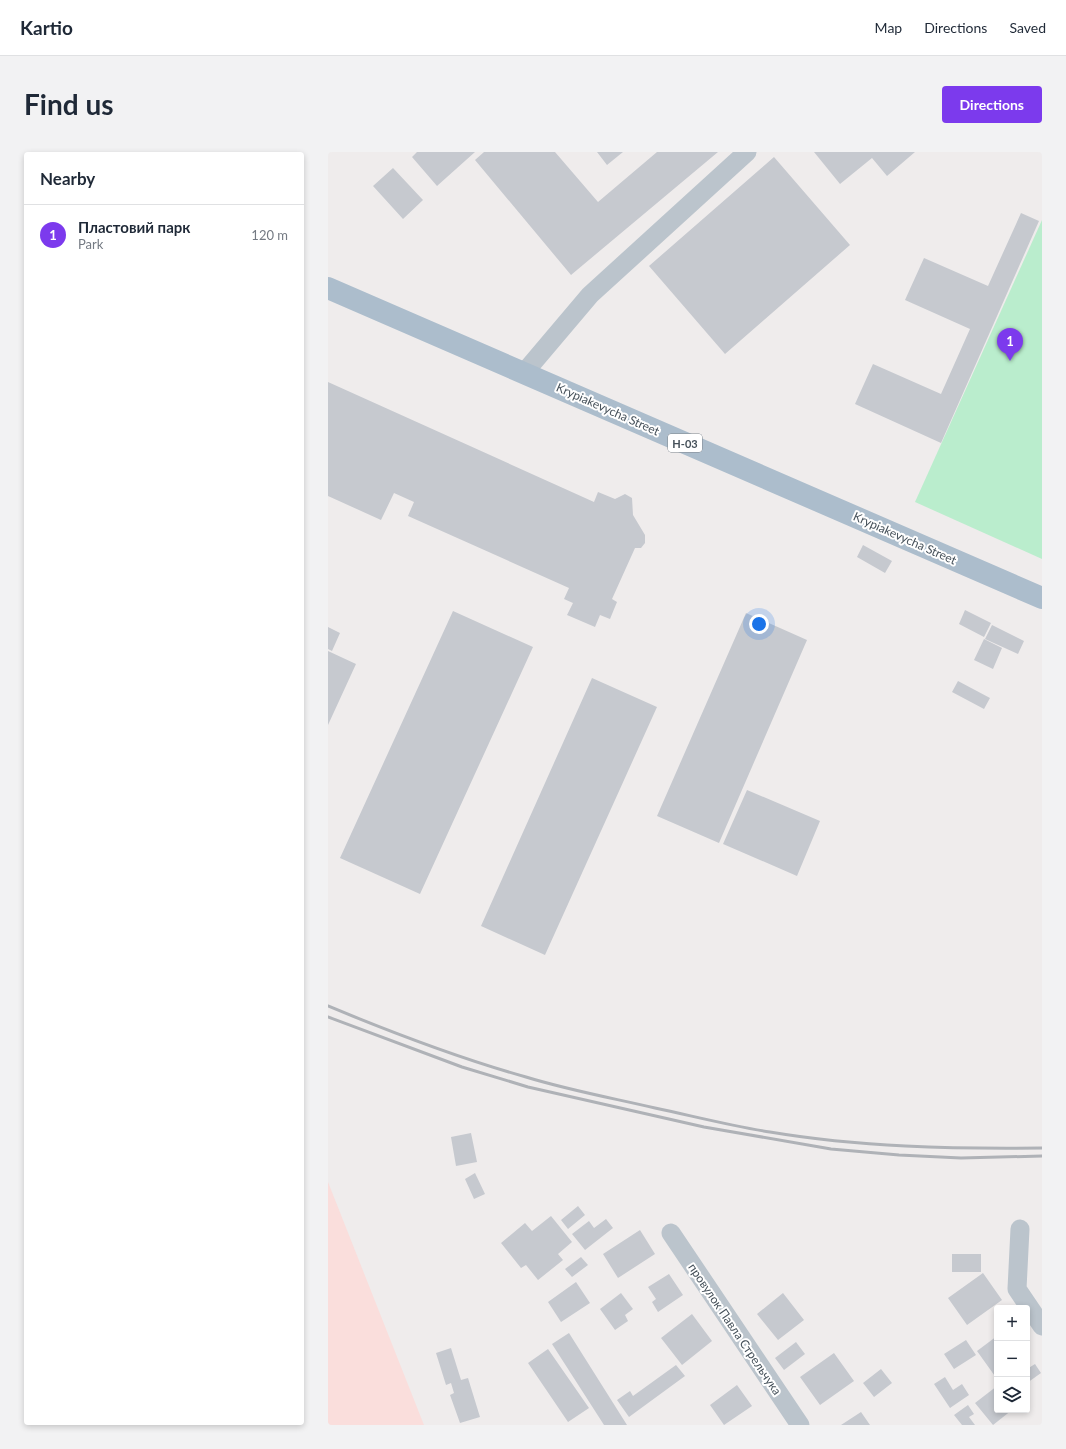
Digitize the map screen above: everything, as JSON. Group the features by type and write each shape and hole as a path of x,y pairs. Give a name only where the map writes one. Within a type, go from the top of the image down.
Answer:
{"main road":[{"name":"Krypiakevycha Street","path":"328,288 1042,598"}],"street":[{"path":"524,372 590,295 747,152"},
{"path":"1020,1229 1018,1289 1042,1326"},
{"name":"провулок Павла Стрельчука","path":"671,1233 800,1425"}],"shaded area":[{"path":"328,1182 424,1425 328,1425"}],"green space":[{"path":"1042,220 1042,559 915,502"}],"building":[{"path":"417,152 475,152 437,186 412,157"},
{"path":"484,152 555,152 598,202 657,152 718,152 571,275 475,160"},
{"path":"597,152 623,152 607,165"},
{"path":"814,152 915,152 887,176 872,158 840,184"},
{"path":"774,157 850,245 725,354 649,266"},
{"path":"393,168 423,200 403,219 373,186"},
{"path":"1021,213 1039,221 941,443 855,404 873,364 941,394 970,329 905,300 924,258 988,286"},
{"path":"328,382 594,502 598,492 615,499 625,494 632,498 633,515 645,535 645,543 641,548 635,548 612,599 617,602 610,619 600,615 595,627 567,615 573,603 564,599 569,588 408,516 414,502 394,493 381,520 328,496"},
{"path":"863,545 892,561 885,573 857,557"},
{"path":"965,610 991,623 984,637 959,624"},
{"path":"453,611 533,647 420,894 340,858"},
{"path":"746,613 807,640 719,843 657,816"},
{"path":"992,625 1024,641 1018,654 985,639"},
{"path":"328,627 340,633 332,651 328,649"},
{"path":"984,639 1002,648 993,669 974,660"},
{"path":"328,651 356,664 328,725"},
{"path":"592,678 657,707 545,955 481,926"},
{"path":"958,681 990,698 984,709 952,692"},
{"path":"747,790 820,821 797,876 723,844"},
{"path":"471,1133 477,1162 456,1166 451,1137"},
{"path":"475,1173 485,1194 474,1199 465,1179"},
{"path":"578,1206 585,1215 568,1229 561,1220"},
{"path":"551,1216 572,1242 558,1254 563,1260 538,1280 526,1265 521,1268 501,1243 525,1223 532,1231"},
{"path":"606,1219 613,1228 585,1250 572,1234 589,1221 594,1228"},
{"path":"640,1230 655,1254 618,1278 603,1254"},
{"path":"952,1254 981,1254 981,1272 952,1272"},
{"path":"581,1257 588,1265 572,1277 565,1269"},
{"path":"983,1273 1002,1300 967,1325 948,1298"},
{"path":"669,1274 683,1295 658,1312 652,1302 656,1299 648,1287"},
{"path":"576,1282 590,1303 561,1322 548,1302"},
{"path":"621,1293 633,1309 625,1315 628,1321 615,1330 600,1309"},
{"path":"783,1293 804,1320 778,1340 757,1314"},
{"path":"692,1314 712,1341 682,1365 661,1338"},
{"path":"569,1333 627,1425 604,1425 552,1344"},
{"path":"994,1338 994,1375 977,1351"},
{"path":"966,1340 976,1355 954,1369 944,1354"},
{"path":"796,1342 805,1354 784,1370 775,1358"},
{"path":"451,1348 461,1380 468,1378 480,1417 460,1423 450,1395 454,1393 451,1383 446,1385 436,1353"},
{"path":"548,1349 589,1408 568,1422 528,1363"},
{"path":"834,1353 854,1381 820,1405 800,1377"},
{"path":"1035,1364 1041,1373 1030,1381 1030,1377 1030,1367"},
{"path":"676,1365 685,1376 629,1417 617,1400 630,1391 633,1396"},
{"path":"881,1369 892,1383 874,1397 863,1383"},
{"path":"945,1377 953,1390 962,1384 969,1395 950,1408 934,1384"},
{"path":"737,1385 752,1406 724,1425 710,1405"},
{"path":"994,1388 994,1413 1008,1413 993,1425 975,1403"},
{"path":"968,1405 974,1414 969,1417 975,1425 962,1425 954,1415"},
{"path":"861,1412 870,1425 841,1425"}],"railway":[{"path":"328,1006 377,1026 501,1070 574,1090 741,1127 804,1137 871,1144 974,1148 1042,1148"},
{"path":"328,1017 462,1067 528,1087 704,1127 831,1149 899,1155 961,1158 1042,1156"}],"place":[{"name":"Пластовий парк","path":"1010,361"}]}
